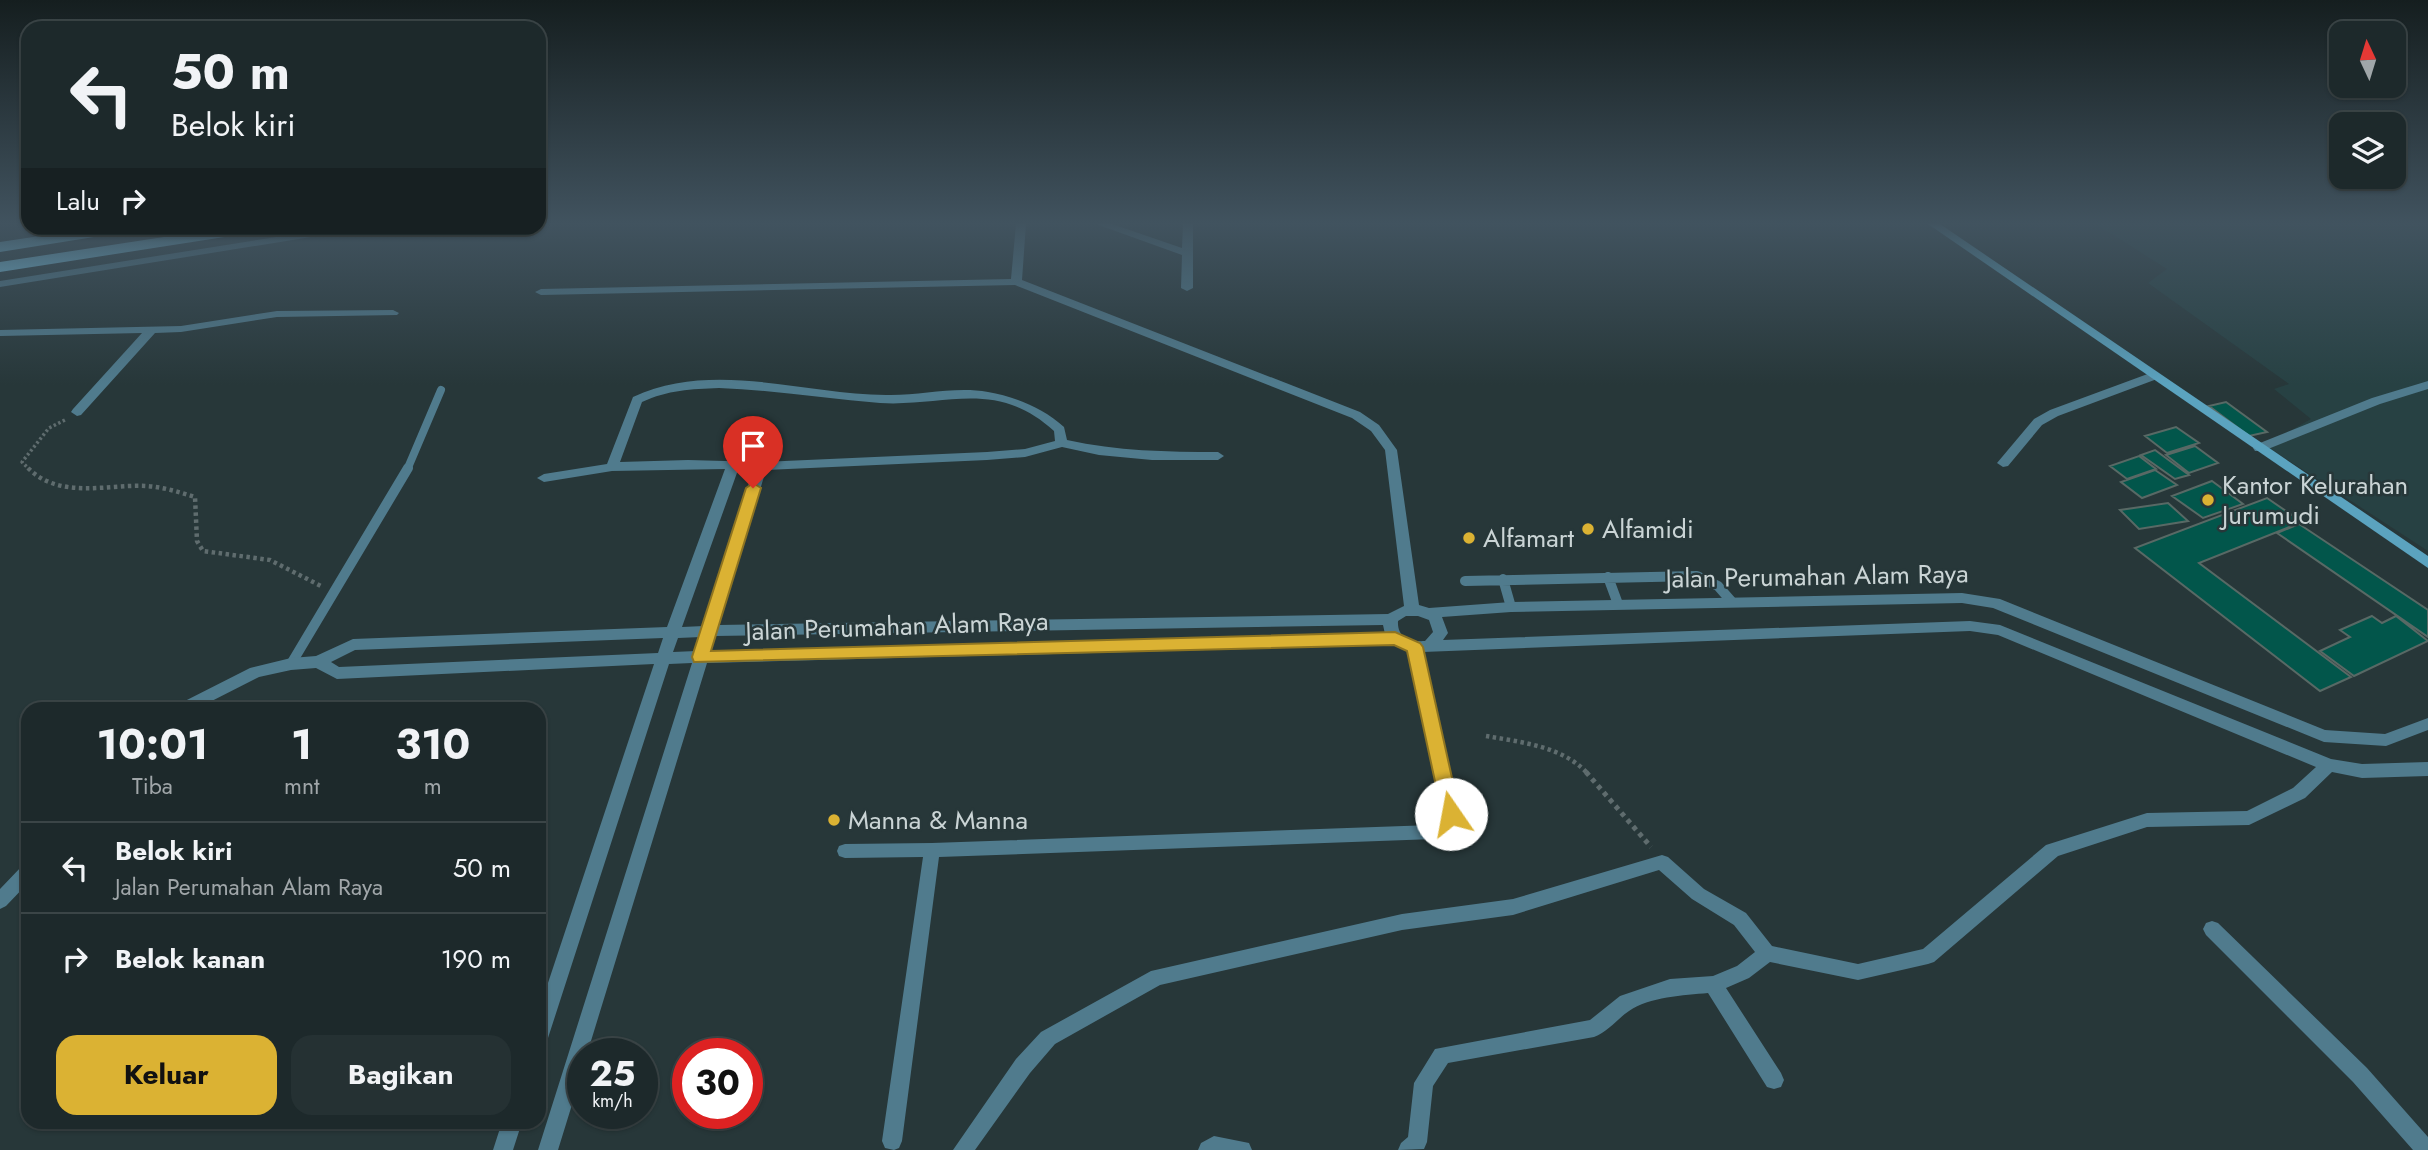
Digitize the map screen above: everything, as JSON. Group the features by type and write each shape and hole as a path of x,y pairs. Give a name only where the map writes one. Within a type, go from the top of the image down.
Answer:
{"main road":[{"path":"2011,278 2428,563"}],"street":[{"path":"0,284 39,278"},
{"path":"1016,278 1016,282"},
{"path":"1187,288 1188,278"},
{"path":"541,292 1016,282 1356,415 1375,428 1391,450 1412,609"},
{"path":"0,333 204,327 277,314 393,313"},
{"path":"77,412 151,330"},
{"path":"2003,463 2038,422 2153,376"},
{"path":"612,467 637,400 646,394 667,388 705,384 745,384 885,399 928,398 967,393 987,396 1018,406 1054,424 1060,430 1061,443"},
{"path":"2259,448 2376,401 2428,385"},
{"path":"544,478 612,467 688,464 761,466 1013,454 1047,449 1061,443 1100,451 1152,456 1218,456"},
{"path":"546,1017 663,658 733,466"},
{"path":"548,1150 761,466"},
{"path":"1962,597 1970,626"},
{"name":"Jalan Perumahan Alam Raya","path":"1429,613 1511,607 1962,597 1995,603 2324,736 2386,740 2428,724"},
{"path":"1412,609 1429,613 1439,622 1441,633 1422,646 1395,639 1391,632 1391,619 1403,610 1412,609"},
{"name":"Jalan Perumahan Alam Raya","path":"196,702 255,672 291,664 318,662 353,645 708,631 1391,619"},
{"name":"Jalan Perumahan Alam Raya","path":"1422,646 1970,626 2000,631 2329,765 2362,771 2428,769"},
{"name":"Jalan Perumahan Alam Raya","path":"318,662 337,673 663,658 1395,639"},
{"path":"845,851 1434,832 1446,826 1451,814 1422,646"},
{"path":"963,1150 1023,1066 1048,1038 1157,977 1402,922 1513,907 1662,862 1679,874 1698,894 1740,919 1768,953 1858,972 1928,956 2052,850 2147,820 2249,818 2299,793 2329,765"},
{"path":"892,1141 932,850"},
{"path":"0,901 21,878"},
{"path":"2212,929 2360,1075 2427,1150"},
{"path":"1408,1150 1417,1142 1424,1083 1443,1055 1594,1028 1626,1002 1670,988 1713,984 1743,972 1768,953"},
{"path":"1713,984 1774,1080"},
{"path":"503,1150 510,1129"},
{"path":"1208,1150 1214,1146 1242,1150"}],"lane":[{"path":"291,664 401,482 441,390"},
{"path":"1465,581 1698,576 1718,586 1732,602"},
{"path":"1608,577 1618,604"},
{"path":"1503,579 1511,607"}],"path":[{"path":"77,412 49,428 22,462 32,476 65,488 144,486 195,497 197,541 203,551 270,560 301,574 334,594"},
{"path":"1486,736 1536,745 1578,763 1640,832 1662,862"}],"shaded area":[{"path":"2155,278 2428,278 2428,551 2265,445 2311,419 2274,389 2289,384 2148,283"}],"building":[{"path":"2226,402 2267,432 2249,436 2209,406"},
{"path":"2176,427 2199,443 2167,453 2145,436"},
{"path":"2195,446 2218,463 2189,473 2166,455"},
{"path":"2155,450 2189,475 2175,479 2141,455"},
{"path":"2139,456 2156,469 2127,479 2110,466"},
{"path":"2155,470 2177,485 2142,498 2121,482"},
{"name":"Kantor Kelurahan Jurumudi","path":"2212,481 2243,504 2203,518 2172,496"},
{"path":"2267,498 2302,522 2199,563 2351,677 2320,691 2135,548"},
{"path":"2168,503 2188,521 2139,529 2120,510"},
{"path":"2299,524 2428,610 2428,637 2277,533"},
{"path":"2372,616 2382,623 2396,616 2428,641 2354,676 2320,651 2350,637 2340,630"}],"place":[{"name":"Kantor Kelurahan Jurumudi","path":"2208,500"},
{"name":"Alfamidi","path":"1588,529"},
{"name":"Alfamart","path":"1469,538"},
{"name":"Manna & Manna","path":"834,820"}],"route":[{"path":"753,488 700,657 1395,639 1414,647 1451,814"}]}
